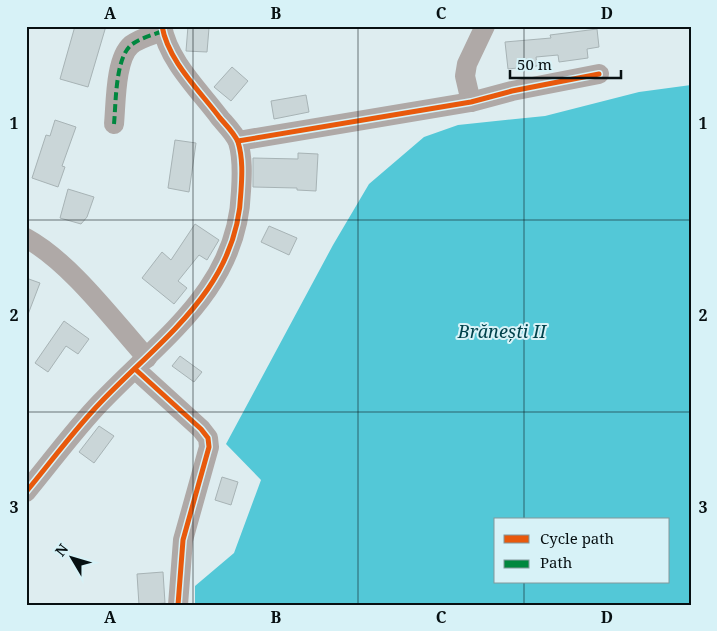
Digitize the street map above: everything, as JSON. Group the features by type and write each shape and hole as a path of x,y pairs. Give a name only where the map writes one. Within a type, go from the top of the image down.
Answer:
{"street":[{"path":"471,102 465,76 467,64 485,26"},
{"path":"26,492 98,404 179,324 205,292 223,266 232,248 239,225 242,174 238,141 178,62 163,29 140,40 126,52 120,65 114,124"},
{"path":"238,141 471,102 512,91 599,74"},
{"path":"26,238 50,254 66,269 141,363 208,438 209,447 183,540 178,605"}],"water":[{"name":"Brănești II","path":"691,85 691,605 195,605 195,586 234,553 261,480 226,444 333,245 369,184 424,137 458,125 545,116 639,92"}],"building":[{"path":"75,26 106,26 88,87 60,79"},
{"path":"188,26 209,28 207,52 186,51"},
{"path":"597,29 599,47 587,49 588,58 559,62 558,55 536,57 537,66 508,69 505,42 551,38 550,35"},
{"path":"232,67 248,81 231,101 214,87"},
{"path":"306,95 309,112 274,119 271,101"},
{"path":"55,120 76,127 62,166 65,167 58,187 32,178 46,135 50,136"},
{"path":"175,140 196,143 189,192 168,188"},
{"path":"298,153 318,154 316,191 297,190 297,188 253,187 253,158 298,159"},
{"path":"68,189 94,197 87,217 81,224 60,218"},
{"path":"195,224 219,240 207,260 199,255 178,281 187,288 174,304 142,278 162,252 171,260"},
{"path":"269,226 297,238 289,255 261,242"},
{"path":"26,278 40,283 27,317 26,317"},
{"path":"64,321 89,339 78,354 66,346 48,372 35,363"},
{"path":"180,356 202,372 194,382 172,366"},
{"path":"99,426 114,436 94,463 79,452"},
{"path":"222,477 238,482 231,505 215,500"},
{"path":"163,572 165,603 139,605 137,574"}],"marked path":[{"path":"114,124 117,82 122,60 126,52 138,40 163,31"}],"cycle path":[{"path":"26,492 91,413 193,309 211,284 226,256 237,225 242,173 238,142 178,63 165,39 162,26"},
{"path":"238,141 471,102 512,91 599,74"},
{"path":"135,369 201,429 208,438 209,447 183,540 178,605"}]}
